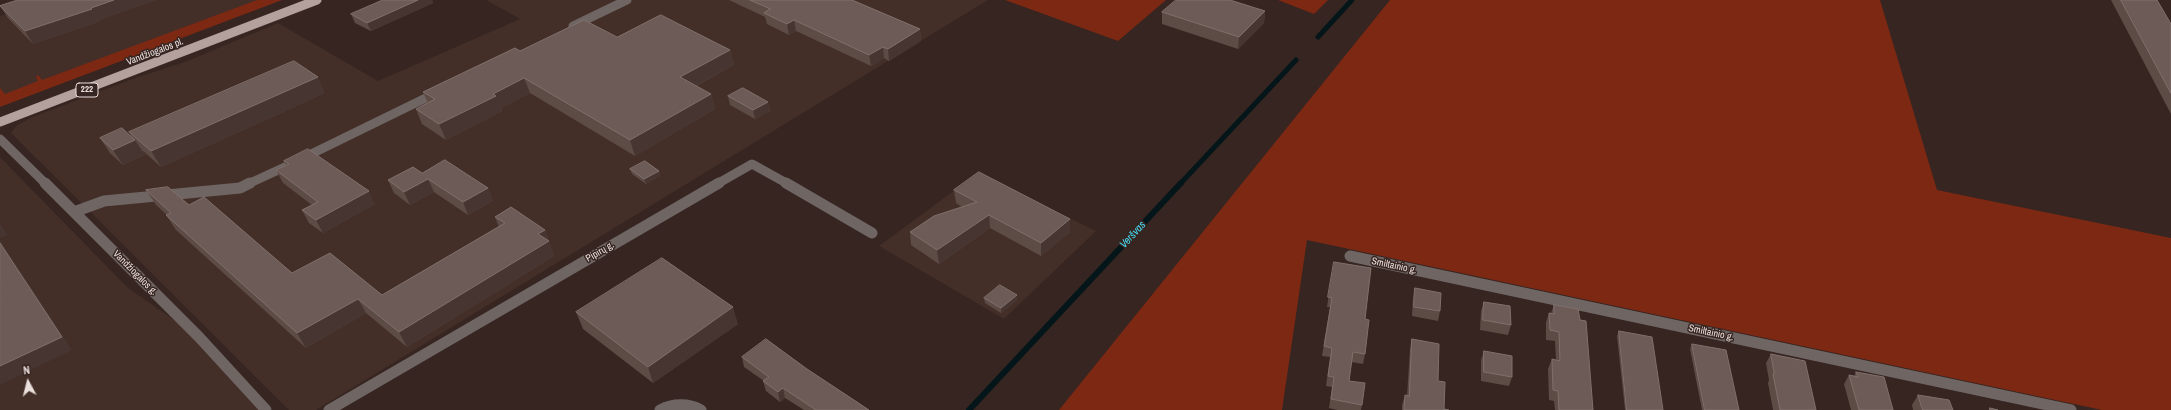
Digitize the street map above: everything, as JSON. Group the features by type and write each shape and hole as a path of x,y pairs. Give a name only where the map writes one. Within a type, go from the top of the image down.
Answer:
{"main road":[{"name":"Vandžiogalos pl.","path":"0,122 317,0"}],"street":[{"path":"562,32 627,0"},
{"path":"74,212 104,201 240,188 449,86"},
{"name":"Vandžiogalos g.","path":"0,139 199,337 266,410"},
{"name":"Pipirų g.","path":"329,410 752,164 872,233"},
{"name":"Smiltainio g.","path":"1350,256 2071,410"},
{"path":"660,410 664,407 694,405 701,410"}],"shaded area":[{"path":"49,0 271,0 0,107 0,16"},
{"path":"257,0 282,0 0,107 0,88 5,94 38,81 36,77 38,75 42,80"},
{"path":"486,0 988,0 316,410 289,410 11,133 16,126 30,118 138,77 185,62 278,23 378,81 520,19"},
{"path":"1005,0 1166,0 1118,41"},
{"path":"1278,0 1328,0 1314,14"},
{"path":"1390,0 1880,0 1937,190 2171,238 2171,410 2102,410 1307,240 1282,410 1059,410"},
{"path":"0,157 128,288 199,337 266,410 0,410"},
{"path":"978,173 1096,231 1004,319 879,246"}],"building":[{"path":"18,0 114,0 91,8 92,9 25,31 0,6"},
{"path":"383,0 418,0 367,23 351,14"},
{"path":"750,0 852,0 920,29 888,49 883,47 869,55 794,20 787,24 764,13 770,9"},
{"path":"1176,0 1230,0 1265,11 1239,37 1162,12"},
{"path":"2121,0 2157,0 2171,24 2171,93"},
{"path":"661,15 730,50 680,77 711,94 630,140 524,78 493,94 496,96 439,124 416,109 435,99 423,92 515,48 520,51 584,20 617,37"},
{"path":"294,61 318,77 151,151 129,132"},
{"path":"743,88 768,102 753,110 728,96"},
{"path":"122,128 135,140 113,150 100,138"},
{"path":"308,149 369,191 316,220 302,210 318,202 276,170 289,164 284,161"},
{"path":"445,160 488,188 463,202 428,179 404,192 388,180 413,167 422,173"},
{"path":"645,161 659,171 644,179 630,169"},
{"path":"979,172 1070,219 1041,243 989,215 937,250 910,232 934,216 977,202 954,190"},
{"path":"168,187 189,205 204,197 292,273 330,253 382,295 505,223 495,217 511,207 545,230 538,234 549,241 399,332 358,299 297,333 166,215 171,213 146,190"},
{"path":"0,243 62,337 0,366"},
{"path":"662,258 733,307 648,367 576,312"},
{"path":"1334,262 1371,268 1365,319 1369,320 1365,354 1353,352 1349,381 1365,383 1362,405 1331,399 1334,377 1328,376 1332,348 1324,346 1332,298 1328,297"},
{"path":"1000,285 1017,295 1001,308 984,298"},
{"path":"1415,288 1441,293 1440,311 1414,307"},
{"path":"1484,302 1510,306 1511,325 1483,320"},
{"path":"1554,305 1578,309 1580,320 1586,321 1593,410 1559,410 1558,391 1553,390 1552,359 1560,361 1559,332 1550,330 1549,313 1554,314"},
{"path":"1619,331 1652,337 1663,410 1627,410"},
{"path":"766,339 807,369 869,410 816,410 783,388 778,392 763,381 769,377 742,357"},
{"path":"1412,339 1439,344 1438,381 1445,382 1444,409 1449,410 1404,410 1405,395 1409,396"},
{"path":"1692,344 1726,350 1739,410 1705,410"},
{"path":"1484,351 1512,356 1512,377 1484,372"},
{"path":"1771,354 1805,361 1816,410 1780,410"},
{"path":"1856,372 1884,377 1893,410 1859,410 1849,375 1858,377"},
{"path":"1918,395 1949,400 1953,410 1923,410"}],"waterway":[{"path":"1318,37 1352,0"},
{"name":"Veršvas","path":"1180,184 1296,60"},
{"name":"Veršvas","path":"969,410 1181,183"}]}
